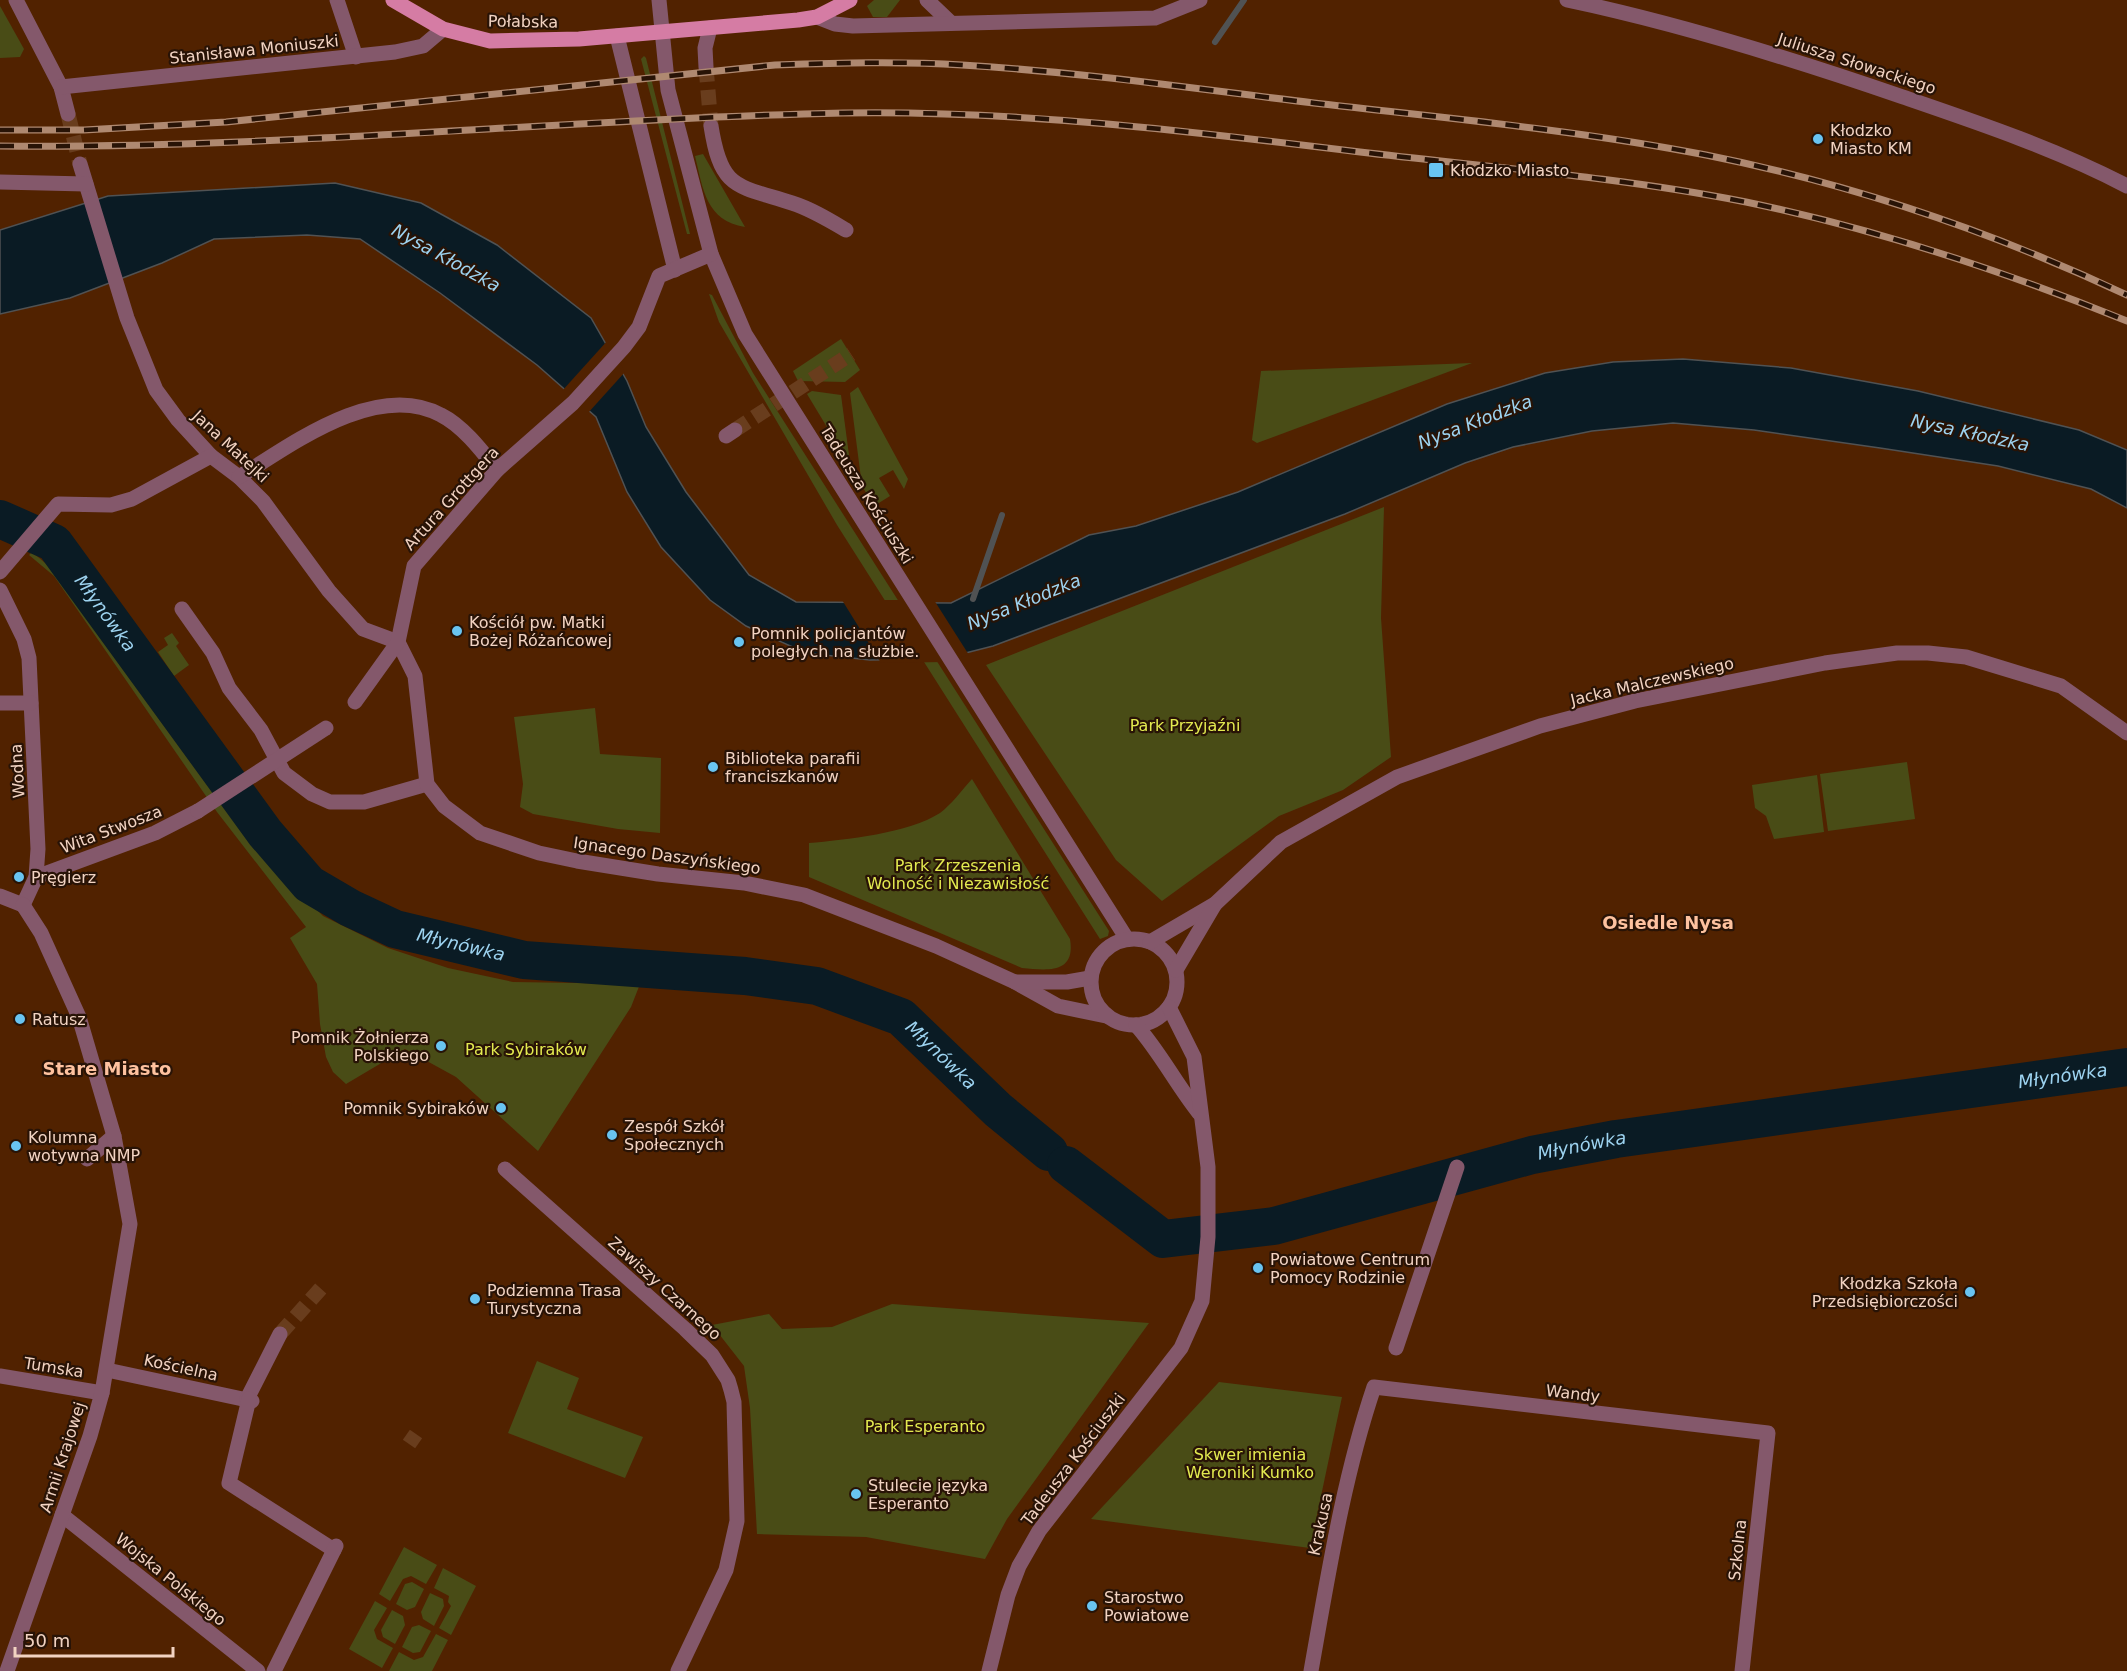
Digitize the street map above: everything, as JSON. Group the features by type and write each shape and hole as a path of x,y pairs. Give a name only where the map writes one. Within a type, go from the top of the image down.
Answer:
{"main road":[{"name":"Połabska","path":"393,0 443,29 490,40 617,36 817,17"},
{"path":"817,17 850,0"}],"street":[{"path":"16,0 61,87 68,114"},
{"path":"337,0 356,57"},
{"name":"Tadeusza Kościuszki","path":"659,0 668,90 711,254 745,334 958,675 1127,939"},
{"path":"927,0 951,23"},
{"path":"817,17 835,24 853,26 1155,18 1200,0"},
{"name":"Juliusza Słowackiego","path":"1567,0 1677,25 1875,86 2015,137 2127,186"},
{"path":"706,67 705,48 710,28"},
{"name":"Stanisława Moniuszki","path":"61,87 356,57 423,46 443,29"},
{"path":"617,36 675,270"},
{"path":"711,126 715,153 723,173 740,187 795,204 846,230"},
{"name":"Jana Matejki","path":"80,164 127,318 156,390 178,420 211,456 239,477 263,501 330,591 363,629 398,642"},
{"path":"0,182 86,184"},
{"name":"Artura Grottgera","path":"398,642 414,566 497,470 573,403 624,347 639,327 659,276 711,254"},
{"path":"239,477 329,424 361,410 385,406 422,406 443,415 462,431 497,470"},
{"path":"0,572 58,504 111,505 132,499 211,456"},
{"name":"Wodna","path":"0,590 24,639 29,658 38,849 36,877"},
{"path":"182,609 213,653 229,688 261,729 284,772 312,794 330,802 364,802 427,784 416,676 398,642 352,706"},
{"name":"Jacka Malczewskiego","path":"1150,942 1215,904 1281,843 1397,777 1540,726 1635,701 1825,663 1897,653 1966,657 2061,686 2127,733"},
{"path":"0,703 31,703"},
{"name":"Wita Stwosza","path":"36,877 155,832 198,811 326,728"},
{"name":"Ignacego Daszyńskiego","path":"427,784 444,806 480,833 539,853 658,873 744,883 804,895 936,946 1016,982 1058,1006 1106,1016"},
{"path":"0,896 23,905 36,877"},
{"name":"Jacka Malczewskiego","path":"1176,970 1215,904"},
{"name":"Armii Krajowej","path":"8,1671 7,1650 62,1515 102,1393 130,1224 114,1136 79,1017 41,933 23,905"},
{"path":"1127,939 1150,942 1162,948 1176,970 1176,990 1169,1007 1149,1023 1136,1026 1115,1022 1106,1016 1097,1005 1090,978 1097,957 1106,949 1127,939"},
{"name":"Ignacego Daszyńskiego","path":"1016,982 1067,982 1090,978"},
{"path":"1169,1007 1194,1057 1199,1113"},
{"path":"1136,1026 1155,1047 1182,1092 1199,1113"},
{"name":"Tadeusza Kościuszki","path":"989,1671 999,1624 1019,1566 1039,1531 1181,1348 1197,1316 1205,1280 1210,1199 1199,1113"},
{"path":"87,1159 114,1136"},
{"path":"1396,1348 1457,1167"},
{"name":"Zawiszy Czarnego","path":"506,1169 685,1329 712,1355 728,1380 734,1402 737,1521 734,1541 726,1570 678,1671"},
{"path":"274,1671 335,1548 229,1483 249,1400 280,1334"},
{"name":"Kościelna","path":"107,1370 249,1400"},
{"name":"Tumska","path":"7,1377 102,1393"},
{"name":"Wandy","path":"1374,1388 1768,1433"},
{"name":"Krakusa","path":"1311,1671 1335,1537 1364,1416 1374,1388"},
{"name":"Szkolna","path":"1743,1671 1768,1433"},
{"name":"Wojska Polskiego","path":"62,1515 258,1671"}],"green space":[{"path":"874,0 900,0 887,17 873,17 867,6"},
{"path":"0,6 24,49 20,57 0,58"},
{"path":"644,56 690,234 687,234 641,59"},
{"path":"703,154 745,227 732,224 722,218 708,202 695,156"},
{"path":"709,294 712,295 753,373 1109,931 1108,936 1100,939 837,525 719,322"},
{"path":"841,339 860,370 845,382 798,381 793,371"},
{"path":"1472,363 1257,443 1252,440 1261,371"},
{"path":"858,387 908,479 904,489 893,470 879,478 890,496 874,506 862,486 850,393"},
{"path":"812,391 841,395 849,455 845,457 807,394"},
{"name":"Park Przyjaźni","path":"1384,507 1381,618 1391,757 1343,790 1279,816 1162,901 1116,860 986,665"},
{"name":"Park Sybiraków","path":"32,552 56,572 260,853 323,916 388,948 448,968 513,982 640,984 631,1007 538,1151 456,1077 405,1049 346,1084 333,1072 326,1057 320,1024 317,984 290,938 306,927 217,812 54,576 29,555"},
{"path":"172,633 179,643 176,646 189,665 174,676 158,652 168,645 164,638"},
{"path":"595,708 600,754 661,758 660,833 618,829 533,814 520,807 523,784 514,717"},
{"path":"1907,762 1915,819 1828,831 1820,774"},
{"path":"1817,775 1824,832 1774,839 1766,816 1755,808 1752,785"},
{"name":"Park Zrzeszenia Wolność i Niezawisłość","path":"972,779 1070,939 1071,951 1064,965 1049,969 1022,968 809,877 809,843 840,840 912,826 944,810"},
{"name":"Park Esperanto","path":"892,1304 1149,1323 1007,1519 985,1559 866,1537 757,1534 750,1408 744,1366 712,1325 769,1314 782,1329 832,1327"},
{"path":"537,1361 579,1378 567,1409 643,1437 625,1478 508,1433"},
{"name":"Skwer imienia Weroniki Kumko","path":"1219,1382 1342,1397 1310,1548 1091,1519"},
{"path":"404,1547 437,1565 426,1584 411,1576 403,1579 390,1601 379,1594"},
{"path":"443,1568 476,1586 451,1635 439,1628 451,1606 448,1602 449,1596 434,1588"},
{"path":"412,1582 424,1589 415,1607 407,1610 396,1604 405,1584"},
{"path":"430,1593 443,1599 444,1606 434,1626 423,1619 421,1612"},
{"path":"375,1601 387,1608 374,1630 377,1639 393,1648 382,1668 349,1649"},
{"path":"392,1610 403,1616 405,1625 395,1644 383,1637 381,1630"},
{"path":"419,1625 431,1631 420,1652 413,1653 402,1647 412,1627"},
{"path":"436,1634 448,1640 432,1671 389,1671 399,1652 414,1660 423,1657"}],"water":[{"name":"Nysa Kłodzka","path":"335,183 421,203 497,245 591,318 627,381 646,427 686,492 749,575 796,602 951,603 1089,535 1136,526 1238,492 1447,404 1545,373 1613,362 1683,359 1791,368 1918,391 2079,430 2127,450 2127,508 2091,489 1998,466 1880,448 1754,430 1673,423 1592,431 1513,447 1465,463 1345,514 993,646 942,659 870,660 806,653 746,626 710,600 661,547 627,492 596,417 537,365 440,293 360,239 307,235 214,239 162,263 70,298 0,314 0,230 108,196"}],"pier":[{"path":"608,340 625,372 588,413 562,391"},
{"path":"842,600 934,600 969,655 943,662 881,663"}],"waterway":[{"path":"1215,42 1244,0"},
{"path":"973,599 1002,515"},
{"name":"Młynówka","path":"0,519 54,543 265,833 309,884 350,908 395,929 524,960 745,976 817,986 901,1017 998,1110 1049,1152"},
{"name":"Młynówka","path":"1066,1165 1163,1239 1274,1226 1532,1155 1616,1139 2127,1067"}],"tunnel":[{"path":"706,67 711,126"},
{"path":"68,114 80,164"},
{"path":"735,430 851,354"},
{"path":"280,1334 324,1285"},
{"path":"409,1444 416,1434"}],"railway":[{"path":"0,130 84,130 226,122 775,65 892,63 1006,68 1138,81 1511,125 1609,138 1706,155 1815,180 1921,212 2025,251 2127,295"},
{"path":"0,146 211,143 632,121 843,113 1037,118 1553,173 1698,193 1795,213 1891,238 1987,268 2127,321"}],"place":[{"name":"Kłodzko Miasto KM","path":"1818,139"},
{"name":"Kłodzko Miasto","path":"1436,170"},
{"name":"Kościół pw. Matki Bożej Różańcowej","path":"457,631"},
{"name":"Pomnik policjantów poległych na służbie.","path":"739,642"},
{"name":"Biblioteka parafii franciszkanów","path":"713,767"},
{"name":"Pręgierz","path":"19,877"},
{"name":"Ratusz","path":"20,1019"},
{"name":"Pomnik Żołnierza Polskiego","path":"441,1046"},
{"name":"Pomnik Sybiraków","path":"501,1108"},
{"name":"Zespół Szkół Społecznych","path":"612,1135"},
{"name":"Kolumna wotywna NMP","path":"16,1146"},
{"name":"Powiatowe Centrum Pomocy Rodzinie","path":"1258,1268"},
{"name":"Kłodzka Szkoła Przedsiębiorczości","path":"1970,1292"},
{"name":"Podziemna Trasa Turystyczna","path":"475,1299"},
{"name":"Stulecie języka Esperanto","path":"856,1494"},
{"name":"Starostwo Powiatowe","path":"1092,1606"}],"district":[{"name":"Osiedle Nysa","path":"1668,923"},
{"name":"Stare Miasto","path":"107,1069"}]}
